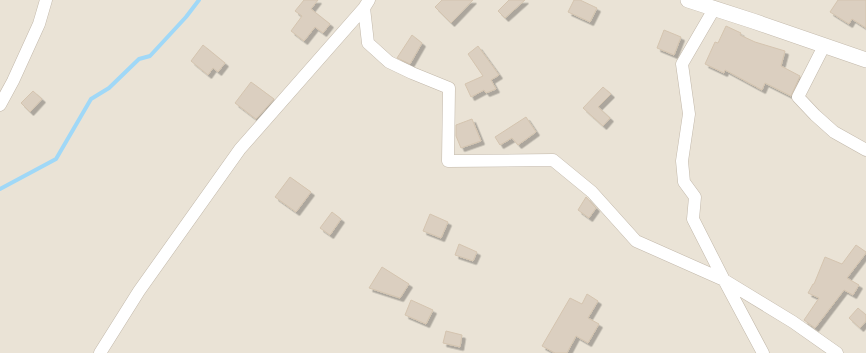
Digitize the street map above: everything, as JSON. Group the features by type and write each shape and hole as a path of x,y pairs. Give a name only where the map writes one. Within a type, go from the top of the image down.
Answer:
{"street":[{"path":"0,105 13,81 39,24 46,0"},
{"path":"688,0 861,59 866,70"},
{"path":"367,4 368,43 389,62 449,88 448,161 553,160 592,192 636,241 724,280 793,322 837,353"},
{"path":"100,353 139,291 240,149 367,4"},
{"path":"714,9 682,64 690,114 682,161 684,182 695,196 693,219 763,353"},
{"path":"824,46 798,97 834,132 866,150"}],"shaded area":[{"path":"0,0 866,0 866,353 0,353"}],"building":[{"path":"304,0 318,0 311,9 330,24 323,33 315,27 304,41 291,31 302,16 295,11"},
{"path":"442,0 473,0 451,23 435,7"},
{"path":"509,0 525,0 505,18 498,11"},
{"path":"574,0 580,0 597,8 590,22 568,12"},
{"path":"838,0 866,0 866,28 852,19 849,24 830,12"},
{"path":"726,26 755,42 785,51 781,66 800,76 791,96 765,83 762,90 725,70 724,73 705,64 715,42 718,43"},
{"path":"664,30 681,37 674,55 657,48"},
{"path":"412,35 422,43 410,64 397,58"},
{"path":"203,45 225,63 218,72 213,68 208,75 191,61"},
{"path":"478,46 499,75 491,80 496,89 486,93 484,90 471,97 465,84 483,76 468,54"},
{"path":"251,82 274,99 256,119 235,103"},
{"path":"603,87 611,94 598,107 610,118 603,126 583,108"},
{"path":"33,91 42,99 30,112 21,103"},
{"path":"526,117 536,132 518,145 512,138 500,145 495,137"},
{"path":"472,119 481,141 461,148 456,136 456,125"},
{"path":"290,177 311,192 296,212 275,197"},
{"path":"586,197 596,208 589,218 578,210"},
{"path":"332,212 341,219 330,235 320,228"},
{"path":"430,214 448,222 441,238 423,231"},
{"path":"459,244 477,252 473,261 455,255"},
{"path":"856,245 866,253 847,278 859,285 853,295 844,290 815,328 804,320 819,298 808,293 814,284 825,257 842,264"},
{"path":"382,267 409,284 400,298 369,288"},
{"path":"587,294 598,301 588,318 599,324 588,343 576,336 567,353 555,353 542,346 570,298 582,304"},
{"path":"411,300 433,310 426,324 405,315"},
{"path":"858,308 866,315 866,321 860,328 849,318"},
{"path":"446,331 462,335 460,347 443,343"}],"waterway":[{"path":"0,189 56,159 91,99 109,88 139,59 150,56 186,17 199,0"}]}
